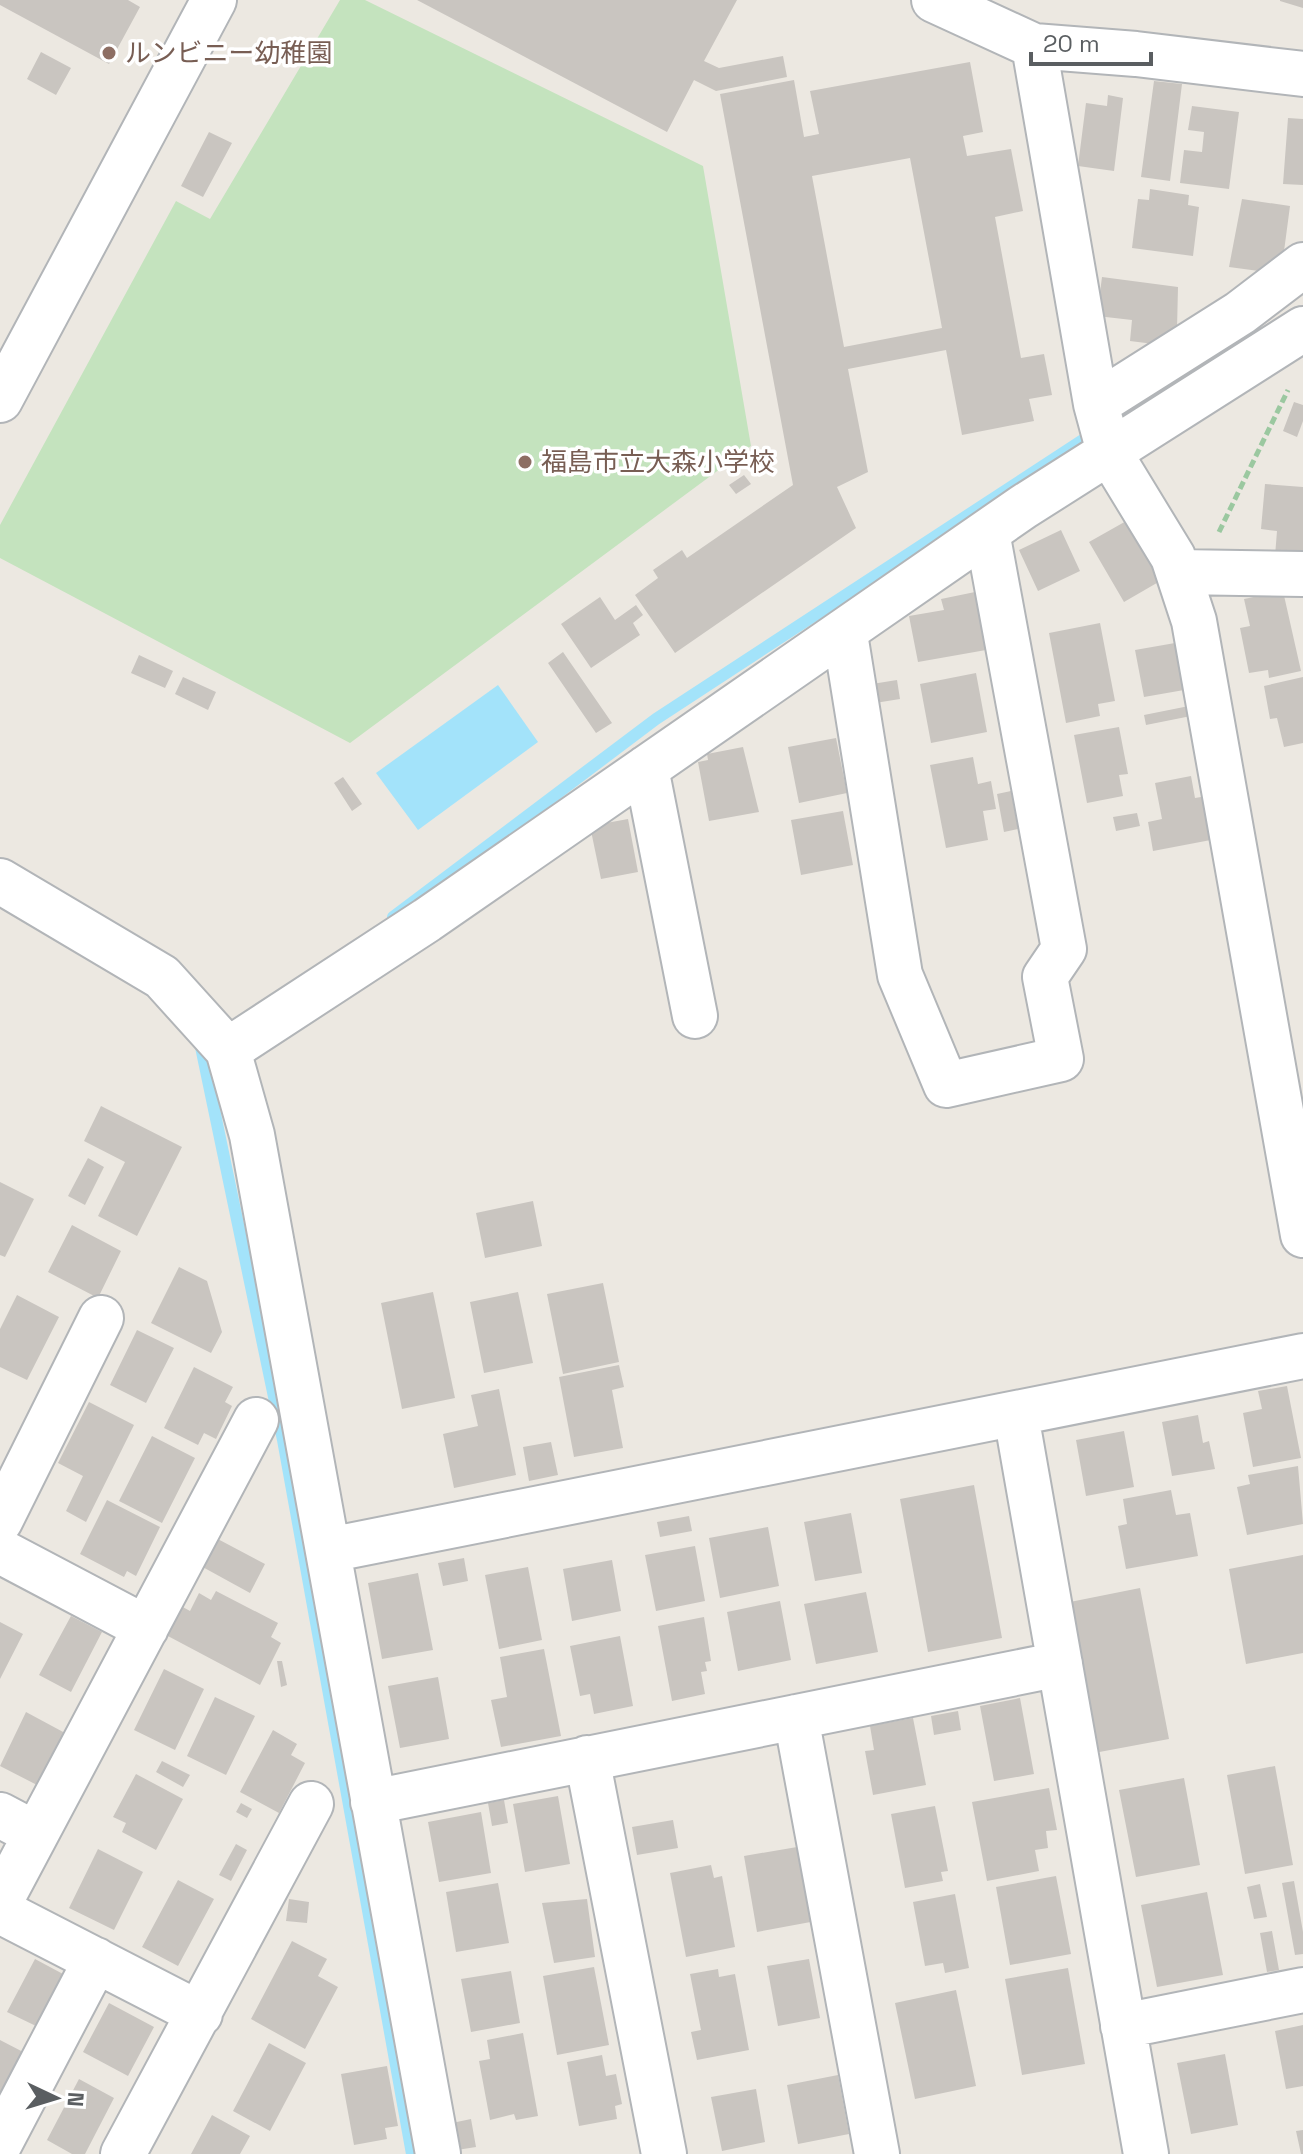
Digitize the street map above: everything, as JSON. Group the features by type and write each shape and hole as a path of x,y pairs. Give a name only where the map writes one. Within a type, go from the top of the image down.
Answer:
{"street":[{"path":"0,400 214,0"},
{"path":"934,0 1034,46 1136,54 1303,74"},
{"path":"1034,46 1103,427 1173,557 1191,571 1303,574"},
{"path":"228,1050 427,920 845,634 987,532 1103,427 1303,265"},
{"path":"1103,427 1303,329"},
{"path":"845,634 900,975 946,1085 1061,1059 1045,977 1064,949 987,532"},
{"path":"1191,571 1194,621 1303,1235"},
{"path":"646,768 695,1016"},
{"path":"0,881 162,977 228,1050 252,1135 438,2154"},
{"path":"0,1521 101,1318"},
{"path":"329,1550 1303,1356"},
{"path":"1016,1415 1146,2154"},
{"path":"0,1902 18,1825 146,1628 256,1420"},
{"path":"0,1551 146,1628"},
{"path":"373,1802 1060,1664"},
{"path":"796,1717 877,2154"},
{"path":"587,1758 664,2154"},
{"path":"123,2154 311,1804"},
{"path":"0,1911 200,2014"},
{"path":"0,2143 96,1960"},
{"path":"1123,2026 1303,1990"}],"path":[{"path":"1191,571 1207,555 1292,381"}],"green space":[{"path":"340,0 365,0 703,166 751,446 350,743 0,558 0,525 176,201 210,219"}],"water":[{"path":"498,685 538,742 418,830 376,773"}],"building":[{"path":"0,0 128,0 140,7 109,64 0,5"},
{"path":"417,0 737,0 704,61 719,68 783,56 787,77 716,91 694,80 667,132"},
{"path":"1303,0 1303,8 1280,1"},
{"path":"41,52 71,68 56,95 27,79"},
{"path":"970,62 983,132 963,136 967,156 1011,149 1023,211 995,217 1021,358 1044,354 1052,395 1029,399 1034,421 962,435 946,350 848,369 868,472 837,487 856,528 675,653 635,595 658,578 653,570 682,550 687,558 793,485 720,94 794,80 804,137 819,134 810,91","holes":["910,158 942,328 844,347 812,176"]},
{"path":"1154,81 1182,84 1170,181 1141,177"},
{"path":"1108,95 1123,98 1114,171 1078,166 1086,103 1107,106"},
{"path":"1192,106 1239,112 1229,189 1180,183 1184,150 1202,152 1204,132 1188,130"},
{"path":"1288,118 1303,119 1303,185 1283,184"},
{"path":"209,132 232,143 203,197 181,186"},
{"path":"1150,189 1189,195 1188,205 1199,207 1193,256 1132,248 1138,199 1149,200"},
{"path":"1242,199 1290,206 1281,274 1229,267"},
{"path":"1102,277 1178,287 1177,329 1173,329 1170,346 1130,341 1132,320 1097,316"},
{"path":"1294,402 1303,405 1303,421 1297,437 1283,431"},
{"path":"744,475 751,484 736,494 729,485"},
{"path":"1265,484 1303,487 1303,558 1275,556 1277,531 1261,529"},
{"path":"1128,520 1162,580 1124,602 1089,542"},
{"path":"1061,530 1080,571 1038,591 1019,550"},
{"path":"1283,591 1301,671 1269,678 1268,670 1249,673 1240,628 1250,626 1244,599"},
{"path":"975,592 986,650 918,662 909,616 944,610 941,599"},
{"path":"600,597 615,620 636,605 643,615 633,623 640,635 591,668 561,624"},
{"path":"1100,623 1115,701 1098,704 1100,716 1066,723 1049,633"},
{"path":"1175,643 1184,690 1144,697 1135,650"},
{"path":"563,652 612,723 596,733 548,663"},
{"path":"139,655 173,671 165,688 131,673"},
{"path":"976,673 987,732 931,743 920,684"},
{"path":"183,677 216,692 208,710 175,694"},
{"path":"1303,677 1303,743 1284,747 1277,718 1270,719 1264,686"},
{"path":"897,680 900,699 875,703 872,684"},
{"path":"1189,706 1191,716 1146,725 1144,715"},
{"path":"1119,727 1128,774 1119,775 1123,796 1087,803 1074,735"},
{"path":"836,738 847,793 799,803 788,747"},
{"path":"743,747 759,812 709,821 698,762 708,760 707,754"},
{"path":"973,757 978,784 991,781 996,809 983,811 988,840 946,848 930,765"},
{"path":"1191,776 1195,798 1207,796 1216,839 1153,851 1148,822 1162,819 1155,783"},
{"path":"343,777 362,804 352,811 334,783"},
{"path":"1011,791 1018,829 1004,832 997,794"},
{"path":"843,811 853,865 801,875 791,820"},
{"path":"1137,813 1140,826 1116,831 1113,817"},
{"path":"628,819 638,872 601,879 590,826"},
{"path":"101,1106 182,1147 137,1236 98,1216 125,1162 84,1141"},
{"path":"88,1158 104,1167 85,1205 68,1196"},
{"path":"0,1182 34,1199 5,1257 0,1255"},
{"path":"533,1201 542,1246 485,1258 476,1213"},
{"path":"72,1225 121,1251 98,1298 48,1272"},
{"path":"179,1267 207,1281 222,1332 211,1353 151,1323"},
{"path":"603,1283 619,1362 563,1374 547,1294"},
{"path":"433,1292 455,1398 402,1409 381,1303"},
{"path":"518,1292 533,1363 484,1373 470,1302"},
{"path":"17,1295 59,1317 27,1380 0,1367 0,1329"},
{"path":"137,1330 174,1348 146,1403 110,1385"},
{"path":"619,1365 624,1387 612,1390 623,1448 574,1457 559,1377"},
{"path":"194,1367 233,1387 225,1402 232,1406 216,1439 204,1433 198,1445 164,1428"},
{"path":"1287,1386 1301,1458 1253,1467 1243,1413 1262,1409 1258,1391"},
{"path":"499,1389 516,1475 454,1488 443,1434 478,1426 471,1395"},
{"path":"89,1402 134,1425 86,1522 66,1511 83,1476 58,1463"},
{"path":"1198,1415 1203,1443 1209,1441 1215,1469 1172,1476 1162,1422"},
{"path":"1124,1431 1134,1487 1086,1496 1076,1440"},
{"path":"152,1436 195,1458 162,1523 119,1501"},
{"path":"551,1442 558,1475 529,1481 523,1447"},
{"path":"1298,1466 1303,1524 1247,1535 1237,1487 1250,1484 1248,1475"},
{"path":"974,1485 1002,1638 928,1652 900,1499"},
{"path":"1171,1490 1176,1515 1190,1513 1198,1556 1126,1569 1118,1526 1127,1524 1123,1499"},
{"path":"107,1500 160,1527 136,1576 127,1571 124,1577 80,1554"},
{"path":"851,1513 862,1573 815,1581 804,1522"},
{"path":"689,1516 692,1531 660,1537 657,1522"},
{"path":"768,1527 779,1586 720,1598 709,1538"},
{"path":"214,1537 265,1564 250,1593 199,1565"},
{"path":"695,1546 705,1601 656,1611 645,1555"},
{"path":"1303,1555 1303,1653 1246,1664 1229,1569"},
{"path":"464,1558 468,1581 443,1586 438,1563"},
{"path":"612,1560 621,1611 572,1621 563,1569"},
{"path":"528,1567 542,1640 499,1649 485,1575"},
{"path":"418,1573 433,1650 382,1659 368,1583"},
{"path":"1140,1588 1169,1739 1094,1753 1065,1603"},
{"path":"216,1591 278,1623 271,1637 281,1643 260,1685 166,1635 181,1606 190,1611 199,1593 211,1600"},
{"path":"866,1592 878,1652 816,1664 804,1604"},
{"path":"780,1601 791,1660 738,1671 727,1612"},
{"path":"71,1616 102,1632 71,1692 39,1675"},
{"path":"704,1617 711,1661 705,1662 707,1671 701,1672 705,1694 672,1701 658,1626"},
{"path":"0,1622 23,1634 0,1679"},
{"path":"620,1636 633,1706 594,1714 590,1694 580,1696 570,1646"},
{"path":"544,1649 561,1736 501,1747 491,1700 507,1697 500,1657"},
{"path":"277,1661 282,1661 287,1685 281,1687"},
{"path":"164,1669 204,1689 175,1750 134,1730"},
{"path":"438,1677 449,1739 400,1748 388,1686"},
{"path":"215,1697 255,1716 226,1775 187,1756"},
{"path":"1020,1698 1034,1774 994,1781 980,1706"},
{"path":"958,1711 961,1730 934,1735 931,1716"},
{"path":"26,1712 65,1733 37,1785 0,1766"},
{"path":"913,1718 926,1785 873,1795 865,1751 874,1750 870,1726"},
{"path":"273,1730 297,1744 291,1755 305,1763 279,1813 240,1792"},
{"path":"162,1761 190,1775 183,1787 156,1772"},
{"path":"1275,1766 1293,1865 1245,1874 1227,1775"},
{"path":"136,1774 183,1799 156,1850 122,1832 126,1823 113,1817"},
{"path":"1184,1778 1200,1865 1136,1877 1119,1790"},
{"path":"1049,1788 1057,1830 1046,1831 1048,1848 1035,1850 1039,1871 987,1881 972,1802"},
{"path":"558,1796 570,1864 525,1872 513,1804"},
{"path":"504,1800 508,1823 492,1826 488,1803"},
{"path":"241,1803 252,1809 247,1818 236,1812"},
{"path":"935,1806 948,1871 941,1872 943,1881 905,1888 891,1814"},
{"path":"481,1812 491,1873 439,1882 428,1822"},
{"path":"673,1820 678,1848 637,1855 632,1827"},
{"path":"236,1844 247,1850 231,1881 219,1875"},
{"path":"803,1846 816,1921 757,1932 744,1856"},
{"path":"98,1849 143,1872 114,1930 69,1908"},
{"path":"711,1865 714,1878 722,1876 735,1947 686,1957 670,1873"},
{"path":"1056,1876 1071,1954 1010,1965 996,1887"},
{"path":"178,1880 214,1899 178,1966 142,1947"},
{"path":"1294,1881 1303,1932 1303,1954 1295,1955 1282,1883"},
{"path":"498,1883 509,1943 456,1952 446,1892"},
{"path":"1260,1884 1267,1917 1254,1919 1247,1887"},
{"path":"1207,1892 1223,1975 1157,1987 1141,1905"},
{"path":"955,1894 969,1968 945,1973 943,1963 925,1966 913,1902"},
{"path":"289,1899 309,1902 307,1923 286,1921"},
{"path":"587,1899 595,1957 554,1963 542,1903"},
{"path":"1272,1931 1279,1970 1267,1972 1260,1933"},
{"path":"292,1941 327,1959 318,1976 338,1987 305,2049 251,2019"},
{"path":"35,1959 63,1974 36,2026 7,2012"},
{"path":"809,1959 820,2018 778,2026 767,1966"},
{"path":"594,1967 609,2045 557,2055 543,1976"},
{"path":"1068,1968 1085,2064 1022,2075 1005,1979"},
{"path":"718,1969 719,1977 735,1974 749,2050 697,2060 691,2032 701,2030 690,1974"},
{"path":"511,1971 520,2023 471,2032 461,1979"},
{"path":"956,1990 976,2086 915,2099 895,2003"},
{"path":"109,2003 154,2027 128,2076 83,2052"},
{"path":"1303,2025 1303,2086 1286,2089 1275,2031"},
{"path":"523,2033 538,2116 516,2120 514,2114 490,2120 479,2061 490,2059 487,2040"},
{"path":"0,2040 27,2054 0,2106"},
{"path":"269,2043 306,2063 270,2131 233,2111"},
{"path":"1225,2054 1238,2125 1191,2134 1177,2063"},
{"path":"602,2055 606,2076 616,2074 622,2104 615,2106 617,2119 579,2126 567,2062"},
{"path":"387,2066 398,2126 385,2128 387,2139 354,2145 341,2074"},
{"path":"838,2075 849,2134 798,2144 787,2085"},
{"path":"79,2079 114,2098 85,2154 72,2154 47,2140"},
{"path":"756,2089 765,2142 722,2151 711,2097"},
{"path":"212,2115 250,2136 240,2154 191,2154"},
{"path":"471,2119 476,2147 457,2150 452,2123"},
{"path":"1303,2130 1303,2154 1301,2154 1296,2131"}],"waterway":[{"path":"1110,422 1155,392"},
{"path":"393,917 656,719 1095,432"},
{"path":"205,1043 201,1047 283,1440 412,2154"}],"place":[{"name":"ルンビニー幼稚園","path":"109,53"},
{"name":"福島市立大森小学校","path":"525,462"}]}
